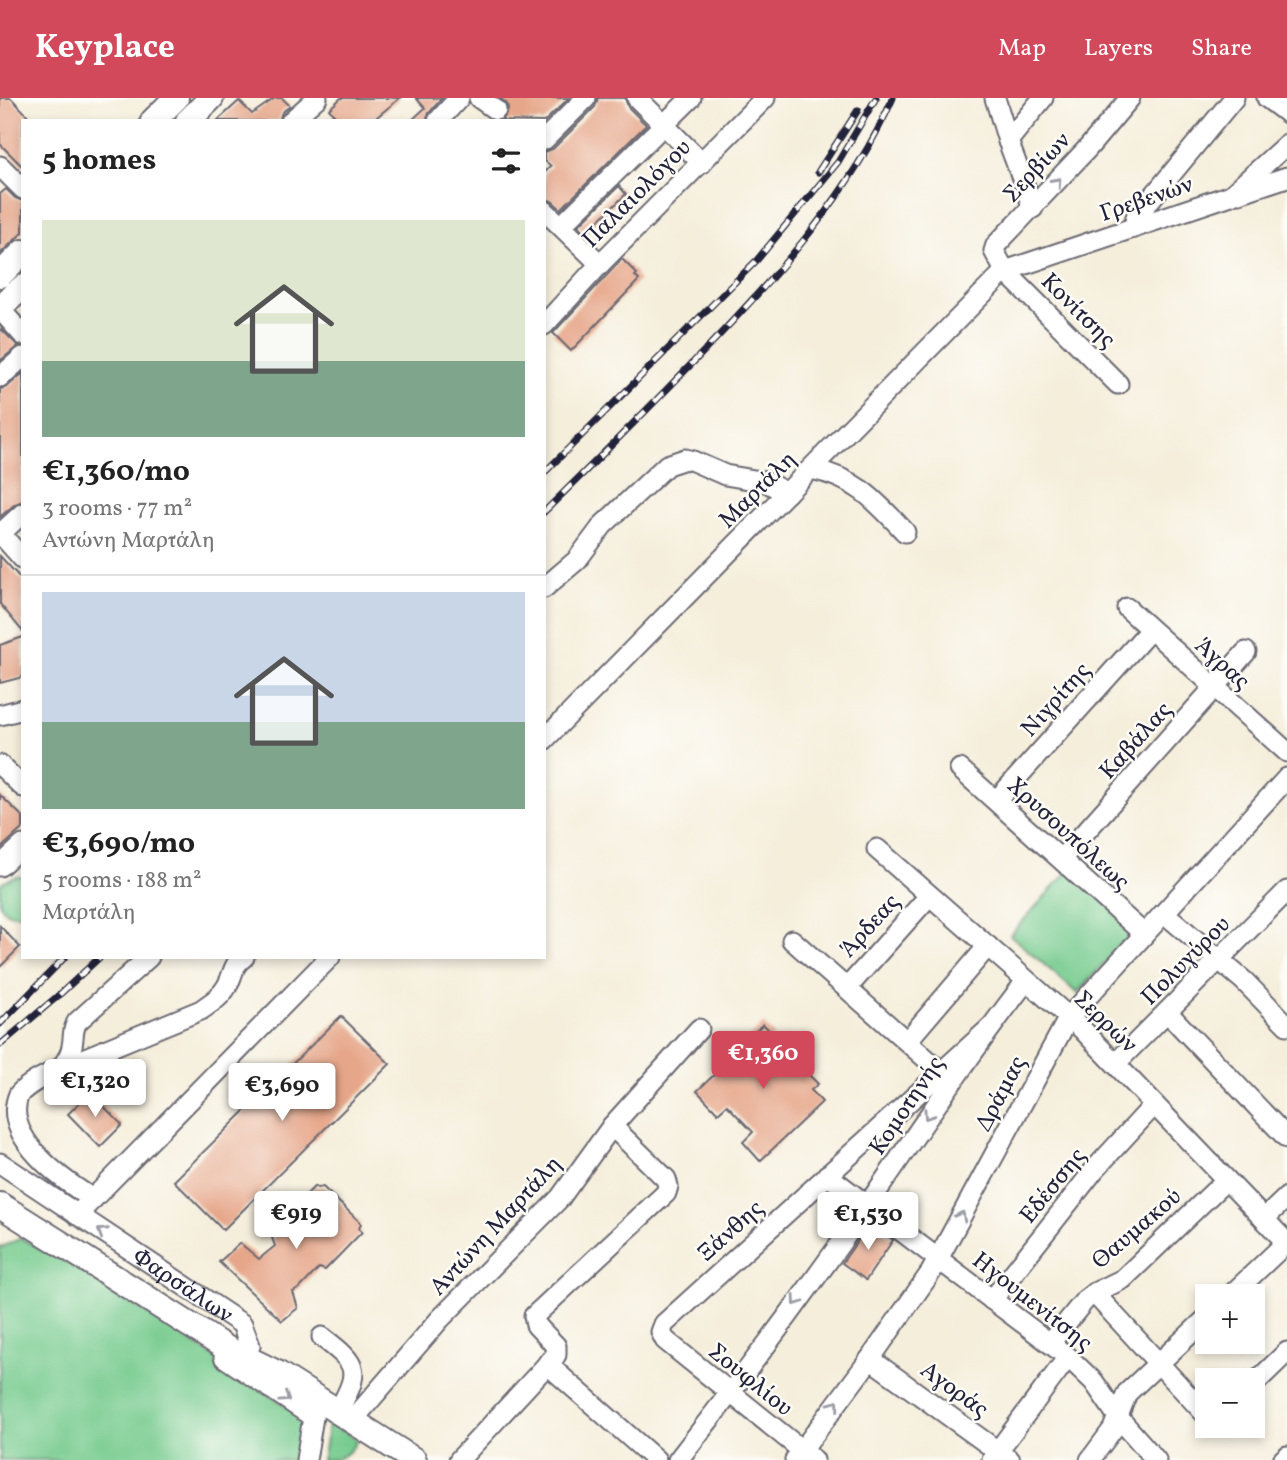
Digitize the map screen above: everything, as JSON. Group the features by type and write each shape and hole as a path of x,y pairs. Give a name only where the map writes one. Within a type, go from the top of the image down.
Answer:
{"main road":[{"path":"155,119 176,98"},
{"path":"190,119 211,98"},
{"path":"0,275 21,254"},
{"path":"0,306 21,289"},
{"name":"Φαρσάλων","path":"0,1188 245,1351"},
{"name":"Φαρσάλων","path":"0,1205 245,1351"},
{"path":"245,1351 277,1373 311,1405 345,1417 414,1460"}],"street":[{"path":"440,119 459,98"},
{"path":"479,98 496,110"},
{"path":"546,138 586,98"},
{"path":"637,98 702,163"},
{"path":"561,226 691,98"},
{"name":"Παλαιολόγου","path":"546,323 600,264 765,98"},
{"path":"995,98 1033,208"},
{"path":"1008,141 1043,98"},
{"name":"Σερβίων","path":"1005,271 994,251 996,245 1033,208 1130,98"},
{"path":"1134,228 1136,217 1234,98"},
{"path":"1267,98 1287,113"},
{"path":"294,119 311,106"},
{"name":"Γρεβενών","path":"1005,271 1231,195 1287,144"},
{"path":"0,166 21,187"},
{"path":"1231,195 1287,177"},
{"path":"546,212 600,264"},
{"name":"Κονίτσης","path":"1005,271 1118,384"},
{"name":"Μαρτάλη","path":"546,738 1005,271"},
{"path":"0,306 21,333"},
{"path":"0,377 21,359"},
{"path":"546,586 577,560 608,520 667,465 678,460 693,461 724,475 766,482 787,493"},
{"path":"811,469 845,478 870,495 905,532"},
{"path":"21,515 0,534 21,557"},
{"name":"Άγρας","path":"1127,608 1287,752"},
{"name":"Νιγρίτης","path":"996,800 1150,630"},
{"name":"Καβάλας","path":"1061,859 1246,652"},
{"path":"0,715 21,710"},
{"path":"0,765 21,786"},
{"name":"Χρυσουπόλεως","path":"960,769 1144,934"},
{"name":"Δράμας","path":"803,1457 939,1259 1069,1017 1287,778"},
{"path":"0,866 21,848"},
{"name":"Σερρών","path":"877,849 1069,1017 1287,1243"},
{"name":"Άρδεας","path":"847,988 929,896"},
{"name":"Πολυγύρου","path":"1116,1063 1283,902"},
{"path":"1164,912 1221,959 1287,1025"},
{"path":"792,940 946,1076"},
{"path":"906,1041 988,946"},
{"path":"61,1068 69,1057 77,1022 147,959"},
{"path":"93,1199 51,1172 29,1154 14,1136 10,1123 12,1107 19,1094 39,1078 201,1010 223,992 229,984 233,967 242,959"},
{"path":"77,1215 328,959"},
{"name":"Κομοτηνής","path":"678,1460 730,1394 868,1204 946,1076 991,1027 1026,981"},
{"path":"1167,1013 1287,1138"},
{"name":"Αντώνη Μαρτάλη","path":"345,1417 560,1198 612,1126 699,1029"},
{"name":"Ξάνθης","path":"661,1332 664,1324 827,1175 946,1076"},
{"name":"Εδέσσης","path":"992,1300 1095,1169 1154,1105"},
{"path":"459,1460 555,1355 556,1346 536,1325 534,1316 666,1194 666,1179 612,1126"},
{"name":"Φαρσάλων","path":"0,1163 243,1324 245,1351"},
{"path":"39,1190 51,1172"},
{"name":"Ηγουμενίτσης","path":"827,1175 1068,1357 1094,1382 1118,1417 1156,1460"},
{"name":"Θαυμακού","path":"1050,1343 1094,1293 1123,1279 1226,1180"},
{"path":"1264,1219 1287,1197"},
{"path":"0,1217 218,1353 311,1405 306,1460"},
{"path":"1243,1284 1287,1243"},
{"path":"1094,1293 1195,1403"},
{"path":"1090,1460 1113,1429 1127,1393 1195,1329"},
{"name":"Σουφλίου","path":"661,1332 665,1340 803,1457"},
{"path":"322,1337 347,1356 353,1371 345,1417"},
{"path":"1265,1373 1287,1352"},
{"path":"1000,1457 1068,1357"},
{"name":"Αγοράς","path":"870,1359 1000,1457"},
{"path":"547,1364 656,1460"},
{"path":"1283,1460 1287,1457"}],"green space":[{"path":"1069,870 1135,930 1077,993 1010,935"},
{"path":"21,877 21,913 7,912 0,905 0,885 4,881"},
{"path":"21,1238 69,1264 212,1355 306,1420 298,1460 0,1460 0,1248"},
{"path":"329,1422 357,1440 343,1456 322,1460"}],"building":[{"path":"0,98 11,98 31,119 21,119 21,165 0,144"},
{"path":"275,98 282,98 290,106 282,112 280,119 219,119 239,101 252,114"},
{"path":"341,98 400,98 374,119 337,119 329,109"},
{"path":"416,98 442,98 427,119 413,119 425,108"},
{"path":"500,98 569,98 546,120 503,119 508,110 507,104"},
{"path":"598,98 625,98 628,107 646,125 561,209 546,199 546,171 551,166 546,162 546,151 553,149 595,107"},
{"path":"619,186 626,194 586,233 578,226"},
{"path":"6,189 21,200 21,234 0,254 0,194"},
{"path":"622,259 637,274 635,276 639,280 571,351 553,333"},
{"path":"0,330 18,346 0,361"},
{"path":"21,375 21,502 0,517 0,389 7,387"},
{"path":"0,556 21,579 21,630 0,604"},
{"path":"21,638 21,678 0,683 0,645"},
{"path":"0,795 21,815 21,830 0,849"},
{"path":"0,926 20,947 0,967"},
{"path":"341,1016 390,1064 223,1230 174,1181"},
{"path":"763,1024 774,1035 772,1037 818,1084 811,1090 822,1102 760,1161 743,1142 753,1132 727,1105 718,1113 697,1091"},
{"path":"90,1092 122,1125 100,1147 68,1114"},
{"path":"315,1186 323,1187 361,1223 359,1229 362,1232 325,1270 319,1268 293,1292 298,1308 282,1321 219,1262 240,1243 259,1259 275,1246 272,1238 279,1231 280,1226 277,1223"},
{"path":"870,1223 893,1240 866,1280 842,1263"}],"railway":[{"path":"546,471 757,260 838,162 876,98"},
{"path":"546,510 706,349 786,262 856,167 893,98"},
{"path":"818,172 858,110"},
{"path":"0,1024 63,959"},
{"path":"0,1045 98,959"}]}
